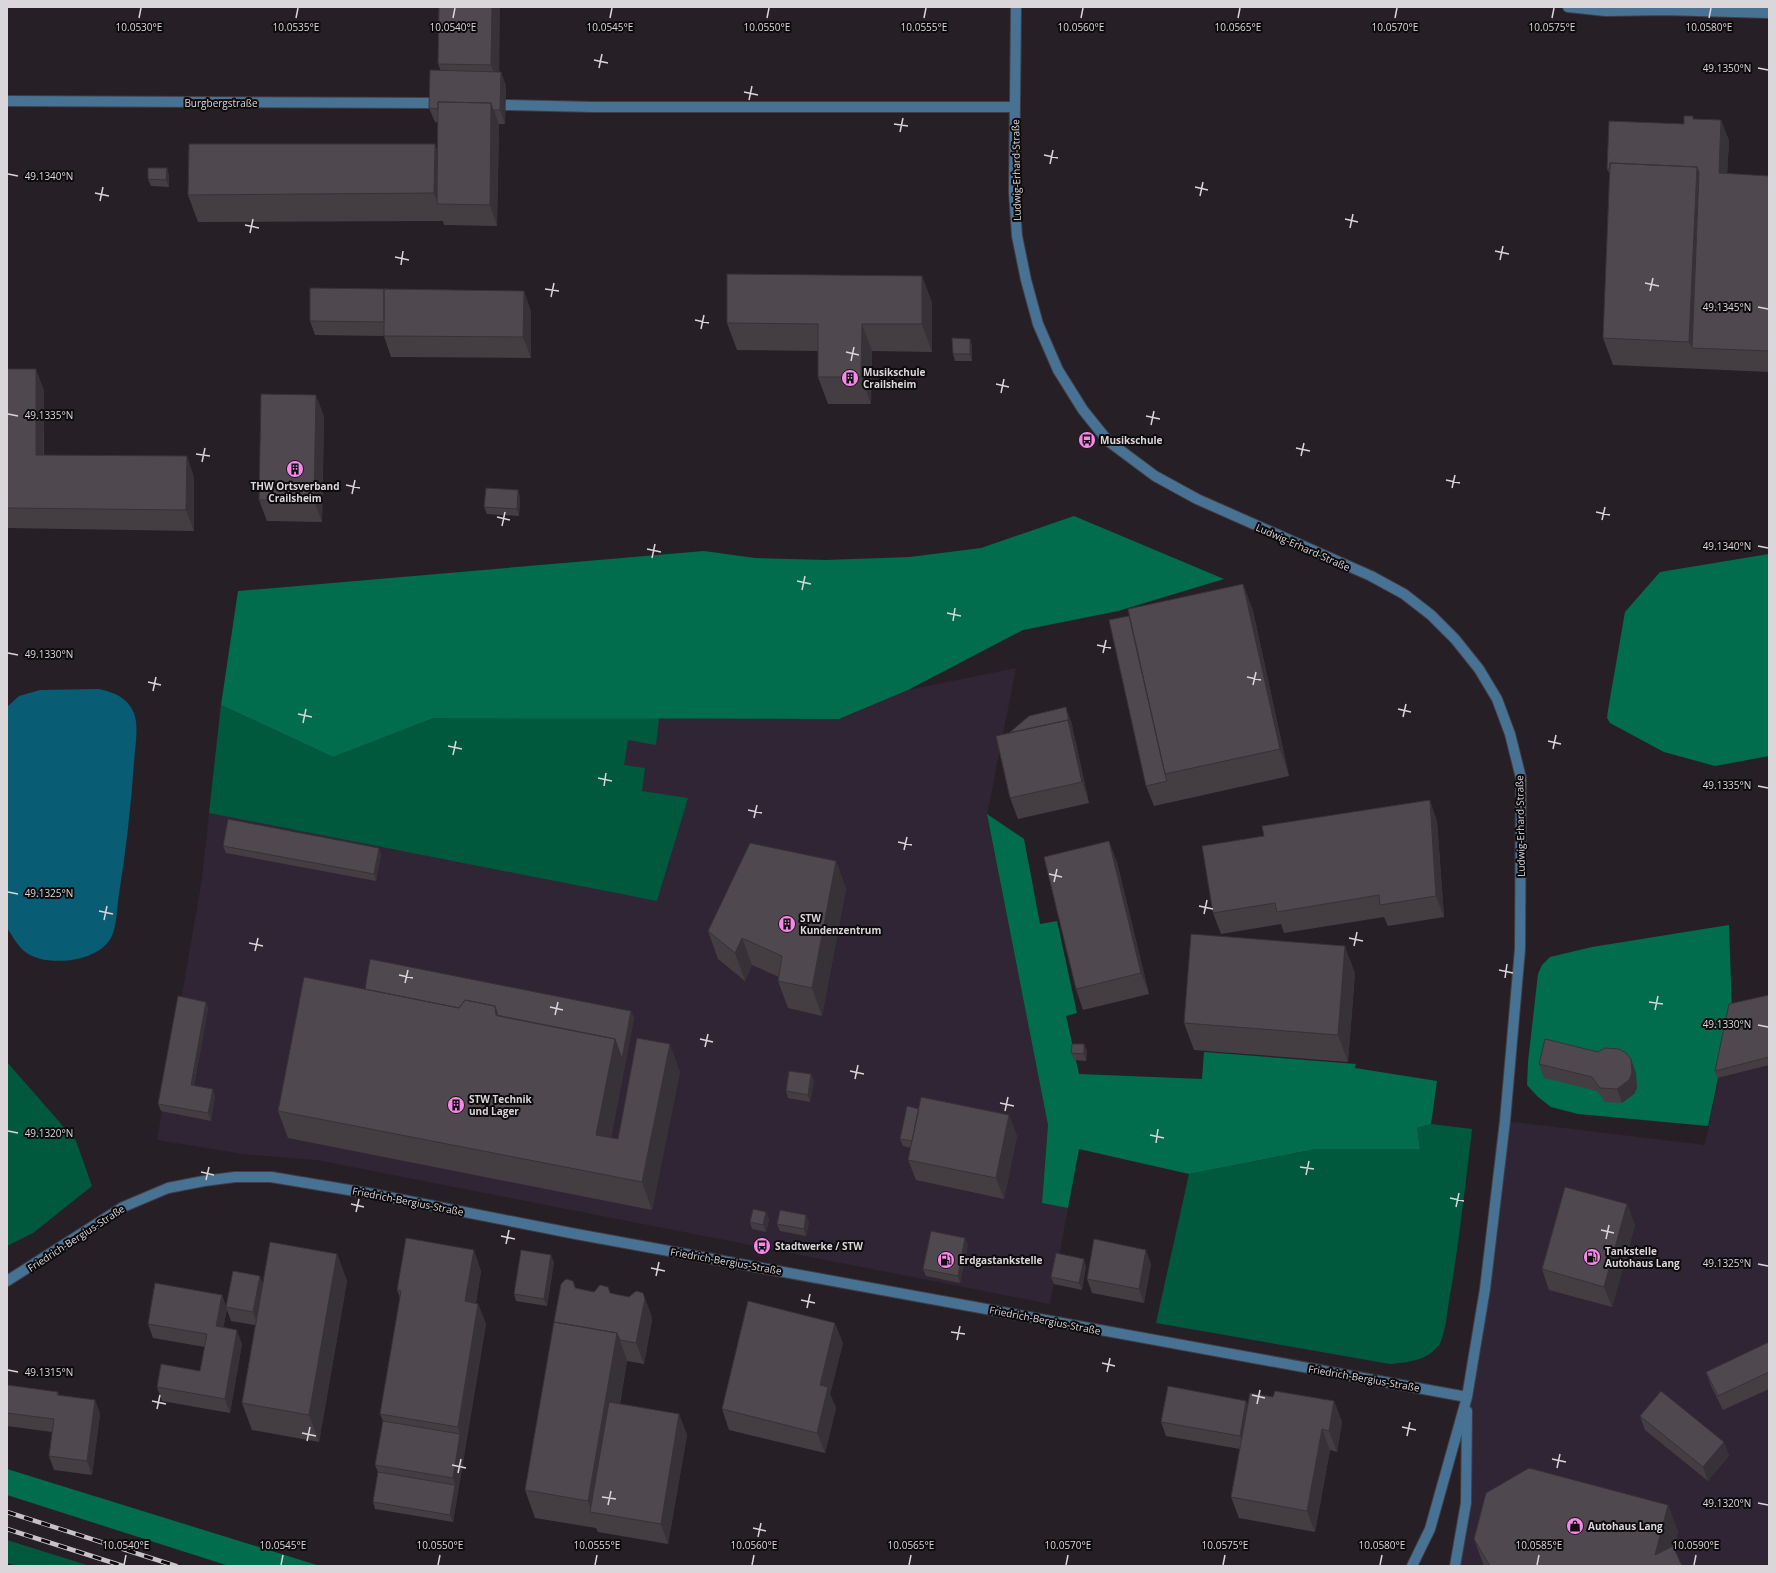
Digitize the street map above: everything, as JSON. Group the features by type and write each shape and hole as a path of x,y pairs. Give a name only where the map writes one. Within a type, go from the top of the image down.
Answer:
{"street":[{"name":"Ludwig-Erhard-Straße","path":"1016,7 1014,192 1017,236 1038,324 1058,370 1083,410 1108,441 1155,476 1197,499 1371,576 1404,594 1431,615 1455,639 1479,669 1497,699 1510,734 1521,778 1520,949 1505,1121 1485,1289 1467,1397"},
{"path":"1568,7 1606,11 1666,10 1769,13"},
{"path":"1654,7 1666,10"},
{"name":"Burgbergstraße","path":"7,102 435,104"},
{"path":"506,105 593,107 1015,107"},
{"name":"Friedrich-Bergius-Straße","path":"7,1280 123,1207 161,1191 204,1181 235,1177 271,1177 373,1194 599,1238 1467,1397"},
{"path":"1412,1566 1430,1528 1467,1397"},
{"path":"1455,1566 1466,1503 1467,1397"}],"shaded area":[{"path":"1016,668 987,815 1048,1125 1042,1202 1068,1208 1050,1304 317,1160 243,1154 157,1140 202,879 221,705 333,757 434,718 839,719 908,690"},
{"path":"1769,1003 1769,1566 1455,1566 1466,1503 1467,1397 1505,1121 1705,1145 1732,1011"}],"green space":[{"path":"1074,516 1224,579 1118,611 1023,630 908,690 839,719 434,718 333,757 221,705 238,591 704,551 755,558 826,560 910,557 981,548"},
{"path":"1769,554 1769,756 1715,766 1664,752 1610,723 1607,718 1608,710 1625,612 1660,572"},
{"path":"221,705 333,757 434,718 659,718 656,745 628,740 624,765 645,768 642,791 688,798 657,901 209,813"},
{"path":"987,814 1024,839 1040,924 1057,921 1077,1013 1066,1016 1079,1074 1202,1079 1204,1052 1356,1064 1355,1068 1437,1081 1431,1124 1417,1128 1420,1149 1316,1149 1189,1174 1079,1149 1068,1208 1042,1203 1048,1125"},
{"path":"1729,925 1732,1011 1708,1126 1578,1114 1551,1107 1538,1097 1527,1085 1528,1062 1538,974 1542,965 1550,957 1592,947"},
{"path":"7,1062 76,1141 92,1186 33,1233 7,1246"},
{"path":"1431,1124 1472,1129 1459,1237 1446,1324 1439,1345 1429,1354 1417,1360 1390,1364 1156,1323 1189,1174 1316,1149 1420,1149 1417,1128"},
{"path":"7,1469 320,1566 229,1566 7,1495"},
{"path":"7,1540 90,1566 17,1566 7,1563"}],"water":[{"path":"99,689 120,696 124,699 134,713 136,724 130,812 113,933 108,942 99,950 89,955 64,961 40,959 26,953 7,928 7,707 19,696 40,690"}],"building":[{"path":"439,7 492,7 491,65 438,64"},
{"path":"430,70 501,72 500,110 493,110 491,103 438,102 438,109 429,108"},
{"path":"438,102 491,103 490,205 437,204"},
{"path":"1684,116 1693,116 1693,119 1721,120 1719,173 1769,176 1769,351 1692,348 1699,173 1697,167 1610,163 1610,169 1607,169 1609,121 1684,124"},
{"path":"189,144 435,144 434,193 188,195"},
{"path":"1610,163 1697,167 1689,342 1603,338"},
{"path":"148,168 167,168 166,180 148,179"},
{"path":"727,274 922,276 922,324 862,324 861,377 818,377 818,324 727,323"},
{"path":"310,288 387,289 384,289 384,322 310,321"},
{"path":"384,289 524,291 523,337 384,336"},
{"path":"952,338 970,339 970,354 953,354"},
{"path":"7,369 36,369 36,455 187,456 186,510 7,508"},
{"name":"THW Ortsverband Crailsheim","path":"261,394 316,395 314,501 259,500"},
{"path":"486,488 518,490 517,509 484,507"},
{"path":"1243,584 1280,749 1165,774 1128,609"},
{"path":"1129,616 1167,781 1146,786 1109,620"},
{"path":"1066,707 1070,727 1068,720 1009,733 1029,716"},
{"path":"1068,720 1082,782 1010,798 996,736"},
{"path":"1430,800 1436,896 1380,905 1379,895 1277,912 1275,903 1213,913 1202,846 1264,836 1262,826"},
{"path":"228,819 379,848 374,874 223,846"},
{"path":"1109,841 1141,973 1076,989 1044,857"},
{"name":"STW Kundenzentrum","path":"750,843 836,861 812,988 778,981 782,956 742,938 735,953 708,931"},
{"path":"1191,934 1345,946 1338,1035 1184,1023"},
{"path":"370,959 631,1011 622,1059 615,1039 498,1016 495,1006 465,1000 459,1008 365,989"},
{"name":"STW Technik und Lager","path":"304,977 459,1008 465,1000 495,1006 496,1015 615,1039 596,1135 618,1139 637,1038 670,1044 642,1182 278,1111"},
{"path":"1769,995 1769,1057 1715,1071 1729,1004"},
{"path":"178,996 206,1002 191,1085 213,1089 208,1113 158,1104"},
{"path":"1545,1039 1598,1052 1605,1048 1619,1049 1626,1053 1631,1059 1632,1073 1629,1080 1617,1089 1600,1088 1592,1077 1539,1064"},
{"path":"1072,1044 1084,1044 1084,1054 1071,1053"},
{"path":"789,1071 811,1074 808,1095 786,1091"},
{"path":"921,1097 1009,1115 996,1178 908,1160"},
{"path":"907,1106 919,1109 912,1141 900,1139"},
{"name":"Tankstelle Autohaus Lang","path":"1565,1187 1627,1204 1604,1287 1542,1269"},
{"path":"753,1209 766,1212 763,1225 750,1222"},
{"path":"780,1210 806,1215 804,1229 777,1224"},
{"path":"931,1231 965,1238 958,1276 923,1269"},
{"path":"406,1238 474,1250 465,1301 478,1304 458,1427 380,1414 401,1291 397,1290"},
{"path":"1094,1239 1146,1250 1139,1289 1087,1279"},
{"path":"270,1242 337,1254 309,1415 242,1403"},
{"path":"521,1250 551,1255 544,1299 514,1294"},
{"path":"1056,1253 1084,1259 1079,1283 1051,1277"},
{"path":"233,1271 260,1276 253,1312 226,1307"},
{"path":"566,1279 573,1281 575,1288 594,1292 600,1285 608,1287 610,1293 629,1297 636,1291 643,1293 645,1299 636,1343 620,1340 617,1333 554,1322 553,1327 561,1284"},
{"path":"155,1283 222,1295 216,1326 237,1330 225,1399 157,1387 161,1364 200,1371 207,1334 148,1324"},
{"path":"748,1301 835,1323 820,1385 828,1387 817,1433 722,1409"},
{"path":"554,1322 617,1333 588,1501 525,1490"},
{"path":"1769,1342 1769,1372 1718,1396 1706,1372"},
{"path":"7,1385 58,1392 57,1395 95,1400 87,1461 49,1456 54,1419 7,1413"},
{"path":"1168,1386 1246,1401 1240,1436 1161,1422"},
{"path":"1275,1391 1334,1401 1329,1431 1322,1429 1307,1511 1231,1497 1250,1393 1273,1397"},
{"path":"1661,1391 1724,1442 1703,1467 1640,1416"},
{"path":"609,1402 679,1414 661,1524 590,1512"},
{"path":"383,1421 460,1434 453,1478 375,1465"},
{"name":"Autohaus Lang","path":"1529,1468 1668,1505 1655,1555 1673,1546 1682,1566 1490,1566 1474,1539 1486,1493"},
{"path":"378,1472 455,1485 450,1515 373,1502"}],"railway":[{"path":"7,1512 176,1566"},
{"path":"7,1529 123,1566"}],"place":[{"name":"Musikschule Crailsheim","path":"850,378"},
{"name":"Musikschule","path":"1087,440"},
{"name":"THW Ortsverband Crailsheim","path":"295,469"},
{"name":"STW Kundenzentrum","path":"787,924"},
{"name":"STW Technik und Lager","path":"456,1105"},
{"name":"Stadtwerke / STW","path":"762,1246"},
{"name":"Tankstelle Autohaus Lang","path":"1592,1257"},
{"name":"Erdgastankstelle","path":"946,1260"},
{"name":"Autohaus Lang","path":"1575,1526"}]}
